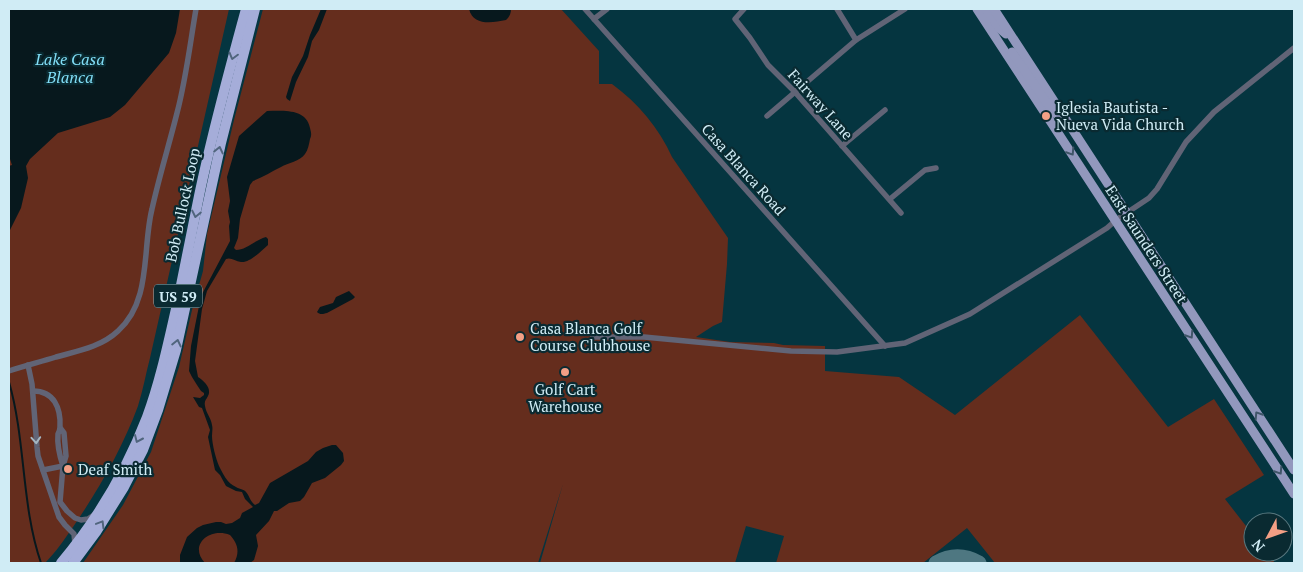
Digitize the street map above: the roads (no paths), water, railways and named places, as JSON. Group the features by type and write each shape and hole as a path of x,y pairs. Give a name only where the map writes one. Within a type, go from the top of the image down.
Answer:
{"highway":[{"name":"Bob Bullock Loop","path":"61,563 98,512 121,474 149,410 160,377 173,324 206,164 246,9"},
{"name":"Bob Bullock Loop","path":"73,563 96,532 133,470 151,431 160,404 176,350 221,143 255,9"}],"main road":[{"name":"East Saunders Street","path":"978,9 1294,493"},
{"path":"986,9 999,28 1015,42"},
{"name":"East Saunders Street","path":"994,9 1294,470"},
{"path":"1003,48 1012,51 1053,112 1062,114"}],"street":[{"path":"9,371 101,344 119,330 134,310 142,281 151,211 179,105 196,9"},
{"name":"Casa Blanca Road","path":"585,9 885,346"},
{"path":"594,19 606,9"},
{"name":"Fairway Lane","path":"744,9 735,19 768,65 901,213"},
{"path":"837,9 856,40"},
{"path":"766,116 856,40 905,9"},
{"path":"593,337 644,338 791,351 837,352 905,343 970,314 1106,228 1149,198 1157,189 1186,142 1198,128 1214,112 1294,48"},
{"path":"842,146 885,110"},
{"path":"890,199 925,170 936,168"},
{"path":"28,365 33,391 37,447 59,517 74,534 74,546"},
{"path":"33,391 46,393 55,401 58,408 61,428 58,434 60,457 63,466 60,502 71,515 81,520 88,519 98,512"},
{"path":"43,470 63,466"}],"water":[{"name":"Lake Casa Blanca","path":"9,9 180,9 176,33 169,53 125,105 110,117 58,133 30,159 26,166 28,178 21,208 9,232 9,166 12,165 9,156"},
{"path":"321,9 327,9 319,30 312,41 308,57 296,82 290,101 286,97 292,77 303,56"},
{"path":"469,9 511,9 511,12 506,20 484,22 474,18"},
{"path":"267,111 286,111 299,114 308,122 311,136 307,151 303,156 253,181 250,185 234,248 236,250 243,248 266,237 268,245 248,261 241,262 230,258 226,259 207,291 202,309 195,361 198,377 209,390 205,404 212,425 213,447 219,466 226,478 230,483 245,491 255,505 259,503 270,483 308,461 316,452 323,448 336,445 343,453 344,461 325,478 312,483 300,501 289,503 274,511 269,521 256,535 258,546 254,560 250,563 234,563 237,555 235,542 230,535 215,533 204,539 200,544 200,556 205,563 180,563 180,555 187,537 197,528 216,522 232,523 240,518 242,513 253,507 245,499 242,492 226,486 215,470 208,437 210,430 202,408 199,407 193,397 200,398 204,393 189,371 191,346 201,296 230,241 228,211 230,201 227,177 239,136"},
{"path":"349,291 355,297 353,299 327,313 320,314 317,312 320,307 333,303 336,297"}],"waterway":[{"path":"9,382 18,427 30,519 41,563"}],"place":[{"name":"Iglesia Bautista - Nueva Vida Church","path":"1046,116"},
{"name":"Casa Blanca Golf Course Clubhouse","path":"520,337"},
{"name":"Golf Cart Warehouse","path":"565,372"},
{"name":"Deaf Smith","path":"68,469"}]}
